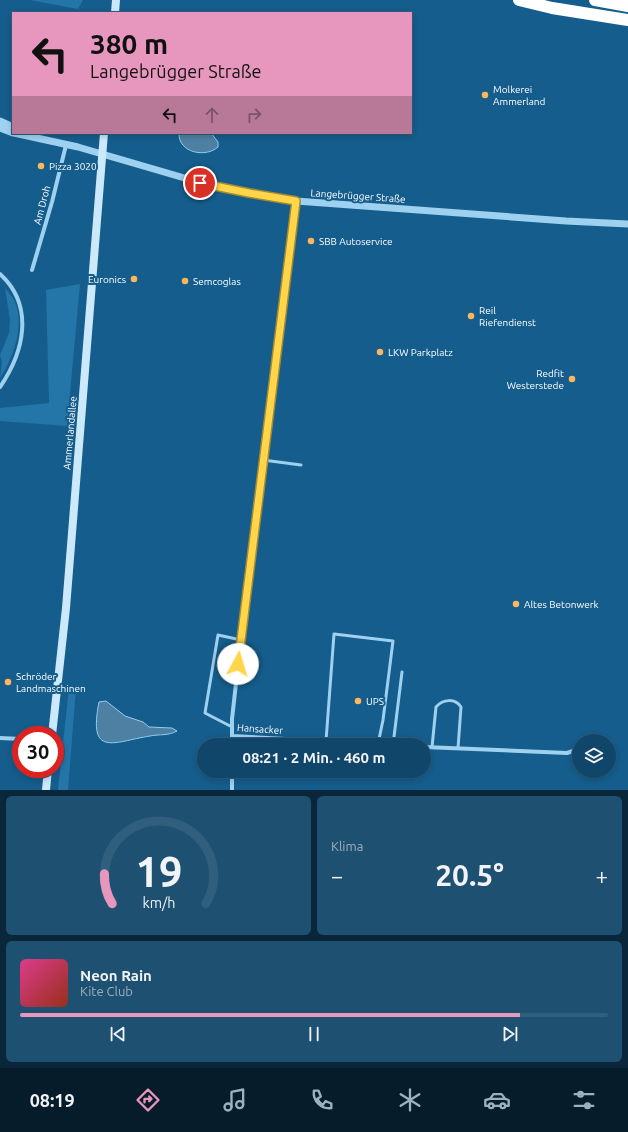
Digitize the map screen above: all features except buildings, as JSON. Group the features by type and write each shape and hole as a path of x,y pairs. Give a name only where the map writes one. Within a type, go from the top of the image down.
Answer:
{"highway":[{"path":"518,0 552,8 628,20"},
{"path":"595,0 628,6"}],"main road":[{"path":"115,12 116,0"},
{"name":"Ammerlandallee","path":"53,726 66,600 104,134"},
{"path":"46,790 47,778"}],"street":[{"path":"0,122 12,127"},
{"name":"Langebrügger Straße","path":"0,128 12,132"},
{"name":"Langebrügger Straße","path":"22,134 66,144 102,156 212,186 296,201 628,224"},
{"name":"Am Droh","path":"32,270 52,202 66,144"},
{"name":"Hansacker","path":"270,738 232,736 232,728 241,640 296,201"},
{"path":"0,274 8,281 19,298 23,314 22,331 16,353 10,372 0,387"},
{"path":"0,738 12,739"},
{"path":"432,747 567,753 572,751"},
{"path":"232,778 232,790"}],"lane":[{"path":"263,460 301,466"},
{"path":"326,738 334,634 393,641 384,720 380,738"},
{"path":"232,728 205,713 218,635 241,640"},
{"path":"394,738 402,672"},
{"path":"432,747 436,707 442,701 446,700 455,702 461,707 458,748"}],"shaded area":[{"path":"30,0 83,0 78,9"},
{"path":"179,134 212,134 218,142 218,147 207,152 194,152 183,145"},
{"path":"80,284 67,426 0,421 0,408 49,403 46,290"},
{"path":"5,288 13,298 19,320 13,351 0,378 2,362 0,355 9,333 10,320"},
{"path":"69,687 76,688 68,790 58,790 59,778 64,778 64,734"},
{"path":"106,701 125,716 143,722 149,727 172,728 177,731 174,733 115,743 106,742 101,739 97,732 97,720 99,702"}],"place":[{"name":"Molkerei Ammerland","path":"485,95"},
{"name":"Pizza 3020","path":"41,166"},
{"name":"SBB Autoservice","path":"311,241"},
{"name":"Euronics","path":"134,279"},
{"name":"Semcoglas","path":"185,281"},
{"name":"Reil Riefendienst","path":"471,316"},
{"name":"LKW Parkplatz","path":"380,352"},
{"name":"Redfit Westerstede","path":"572,379"},
{"name":"Altes Betonwerk","path":"516,604"},
{"name":"Schröder Landmaschinen","path":"8,682"},
{"name":"UPS","path":"358,701"}],"route":[{"path":"200,183 296,201 238,664"}]}
